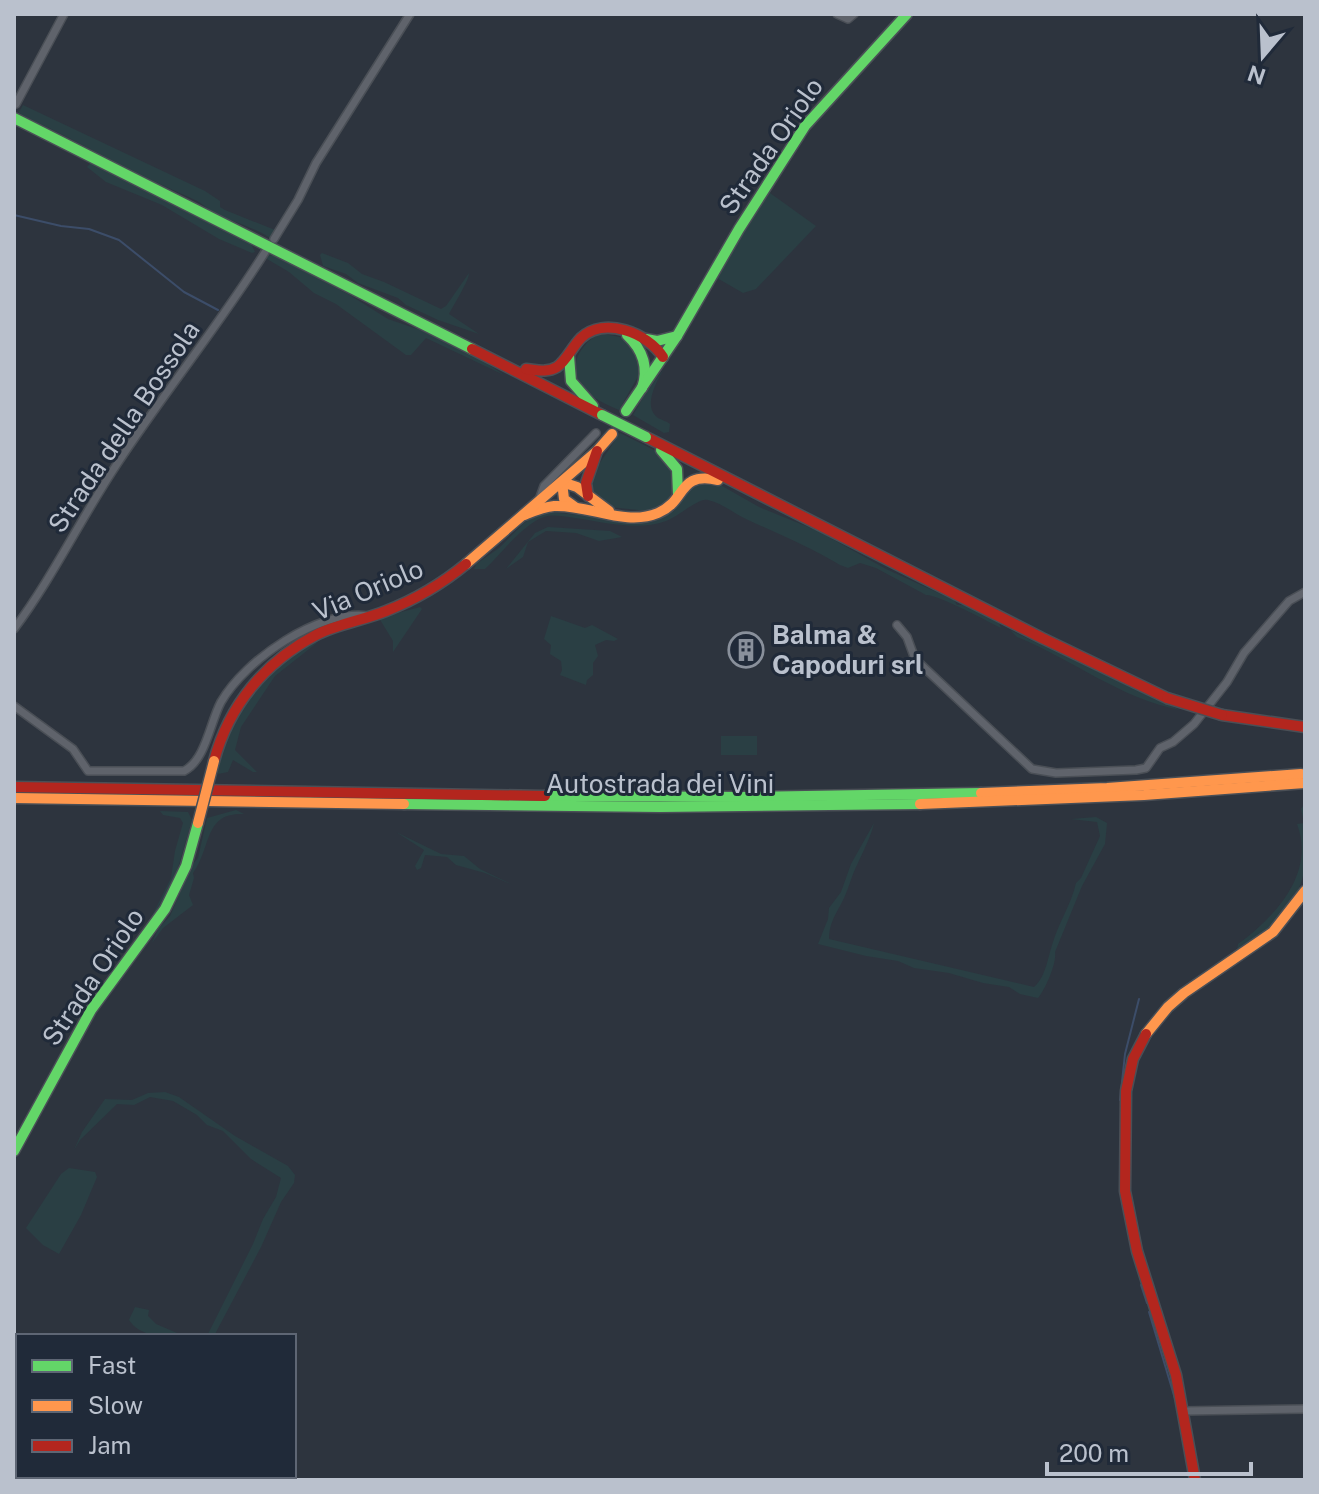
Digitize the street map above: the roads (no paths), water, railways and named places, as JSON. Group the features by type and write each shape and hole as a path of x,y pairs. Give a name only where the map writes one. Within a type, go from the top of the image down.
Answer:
{"main road":[{"name":"Strada Oriolo","path":"677,336 739,229 805,126 907,14"},
{"path":"14,118 506,367 589,405 602,415 1056,645 1167,698 1222,715 1305,727"},
{"path":"506,367 515,364 540,373 549,372 562,364 578,339 593,329 611,327 663,357"},
{"path":"643,345 677,336"},
{"path":"626,411 677,336"},
{"path":"642,388 646,372 643,345"},
{"path":"569,356 571,381 589,405"},
{"name":"Via Oriolo","path":"198,823 220,738 233,711 266,668 317,634 414,599 449,578 562,482 612,434"},
{"path":"646,437 674,462 679,474 678,494"},
{"path":"588,496 586,483 597,451"},
{"path":"524,515 550,506 641,517 669,507 689,481 701,476 725,483 734,481"},
{"path":"579,509 564,499 562,482 573,485 599,506 617,514"},
{"name":"Autostrada dei Vini","path":"14,787 607,796 884,796 1117,787 1305,774"},
{"name":"Autostrada dei Vini","path":"14,798 611,807 884,807 1212,792 1305,783"},
{"name":"Strada Oriolo","path":"14,1151 91,1010 165,909 186,866 198,823"},
{"path":"1195,1480 1172,1360 1136,1250 1127,1210 1123,1149 1124,1105 1129,1074 1141,1040 1157,1020 1188,992 1273,932 1305,891"}],"street":[{"path":"16,104 64,14"},
{"path":"274,239 316,163 410,14"},
{"path":"837,14 848,19 854,14"},
{"name":"Strada della Bossola","path":"14,629 47,582 118,462 230,308 267,249"},
{"path":"539,502 544,486 596,433"},
{"path":"897,625 907,637 915,659 1032,769 1056,773 1136,770 1146,768 1160,748 1173,742 1194,724 1227,682 1244,653 1289,601 1305,592"},
{"path":"14,706 73,749 88,771 184,771 198,758 215,715 231,687 264,655 288,639 339,616 370,616"},
{"path":"1184,1411 1305,1409"}],"waterway":[{"path":"14,215 89,229 119,240 184,292 218,310"},
{"path":"1120,1100 1125,1054 1139,999"},
{"path":"1141,1285 1147,1303"},
{"path":"1149,1312 1179,1412"}],"place":[{"name":"Balma & Capoduri srl","path":"746,650"}]}
